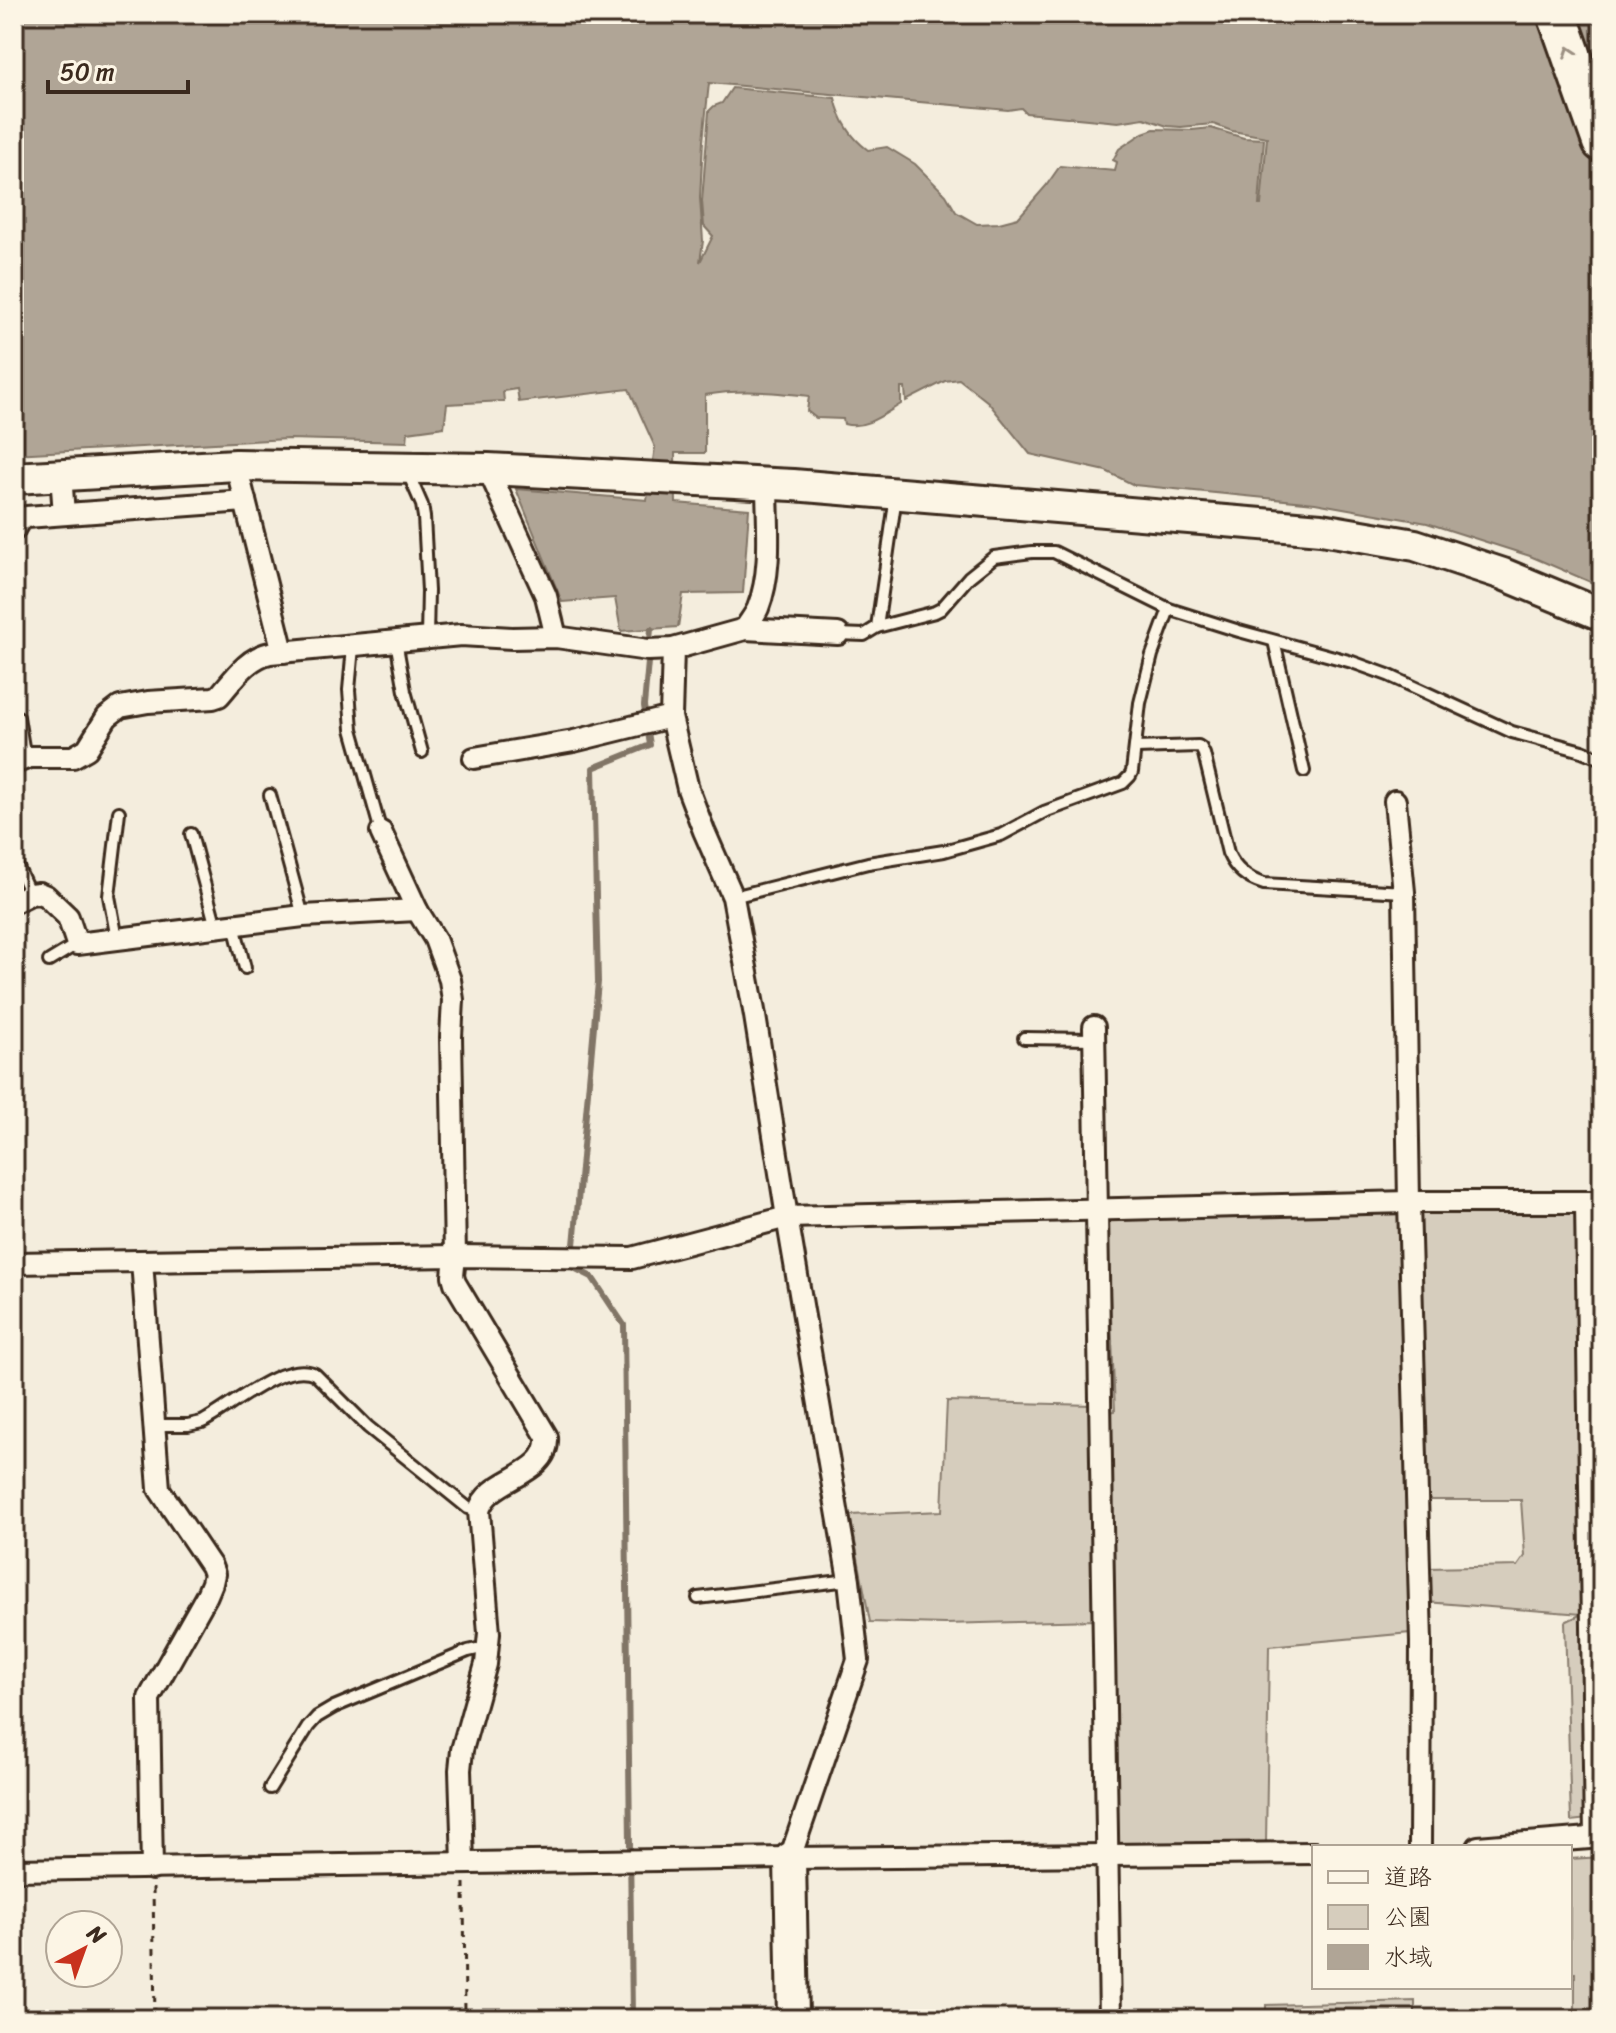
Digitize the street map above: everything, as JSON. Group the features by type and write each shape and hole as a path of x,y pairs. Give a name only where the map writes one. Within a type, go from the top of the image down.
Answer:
{"highway":[{"path":"1557,14 1602,142"},
{"path":"1584,14 1602,64"}],"street":[{"path":"236,465 283,652"},
{"path":"14,478 236,465 488,469 767,483 1321,529 1415,545 1503,574 1602,615"},
{"path":"488,469 546,596 556,637"},
{"path":"61,475 64,514"},
{"path":"745,629 757,611 764,588 767,483"},
{"path":"14,530 19,521 26,517 245,501"},
{"path":"19,761 73,757 87,749 114,710 148,702 219,696 258,655 461,635 556,637 648,650 673,649 745,629 838,634"},
{"path":"673,649 671,717 688,789 733,897 755,1016 849,1580 858,1660 790,1858 793,2019"},
{"path":"474,758 574,741 671,717"},
{"path":"1395,801 1404,892 1421,1642 1420,1845"},
{"path":"381,832 417,910 435,939 450,980 453,1000 453,1276 547,1437 547,1445 537,1463 488,1496 481,1502 479,1511 489,1633 488,1652 462,1750 463,1863"},
{"path":"22,898 39,893 46,896 68,917 77,944 303,916 417,910"},
{"path":"1094,1033 1110,2019"},
{"path":"14,1263 455,1256 632,1258 787,1217 1409,1202 1594,1203 1599,1837 1502,1845"},
{"path":"142,1261 159,1489 214,1574 207,1595 149,1698 152,1869"},
{"path":"14,1870 1312,1853"}],"lane":[{"path":"405,468 422,505 424,517 427,637"},
{"path":"877,627 896,494"},
{"path":"838,634 864,635 877,627 941,609 969,577 994,557 1054,552 1169,609 1352,662 1388,675 1512,732 1602,759"},
{"path":"733,897 868,863 944,851 1001,835 1044,812 1123,783 1130,776 1140,703 1152,655 1169,609"},
{"path":"396,641 405,691 422,752"},
{"path":"1274,641 1304,771"},
{"path":"353,647 349,690 352,729 381,832"},
{"path":"18,717 19,761"},
{"path":"1136,748 1201,748 1228,853 1233,864 1252,880 1264,884 1404,892"},
{"path":"270,795 303,916"},
{"path":"117,939 109,896 119,812"},
{"path":"191,834 225,926 245,968"},
{"path":"14,859 22,898"},
{"path":"49,961 77,944"},
{"path":"1024,1038 1094,1033"},
{"path":"154,1425 202,1422 270,1381 295,1371 307,1370 315,1374 368,1427 468,1508 479,1511"},
{"path":"698,1598 849,1580"},
{"path":"270,1788 317,1717 468,1651 477,1649 488,1652"}],"path":[{"path":"463,1863 465,2019"},
{"path":"152,1869 155,2019"}],"green space":[{"path":"1415,1208 1576,1209 1588,1819 1571,1821 1565,1622 1582,1614 1426,1602 1428,1568 1518,1566 1525,1556 1521,1500 1422,1500"},
{"path":"1401,1210 1410,1633 1269,1646 1266,1843 1117,1846 1104,1413 1115,1411 1107,1220"},
{"path":"947,1401 1093,1405 1097,1620 945,1624 870,1622 850,1515 942,1511"},
{"path":"1602,1857 1602,2019 1575,2019 1572,1859"},
{"path":"1415,2001 1415,2019 1266,2019 1266,2005"}],"water":[{"path":"14,14 1602,14 1602,587 1530,556 1427,523 1315,503 1134,485 1106,471 1030,454 988,402 959,379 945,381 906,401 905,388 901,388 901,404 859,425 844,424 843,419 816,418 807,411 809,396 769,392 705,395 705,453 675,453 676,503 749,509 743,593 683,594 678,627 621,631 615,598 562,602 516,489 647,500 655,447 629,389 519,402 517,389 503,391 504,401 447,404 444,427 408,432 407,442 288,439 14,454","holes":["709,83 1008,110 1021,108 1026,113 1118,122 1144,118 1181,127 1213,124 1267,137 1261,205 1264,139 1244,138 1211,128 1154,129 1119,149 1113,160 1117,162 1115,171 1060,166 1018,218 977,224 956,212 946,195 915,164 887,147 868,150 862,145 847,127 835,98 732,88 722,103 709,111 702,201 704,226 713,236 700,262 703,241 700,198"]}],"waterway":[{"path":"629,2019 632,2017 624,1325 592,1277 572,1267 598,982 593,768 650,745 644,706 651,629"}]}
